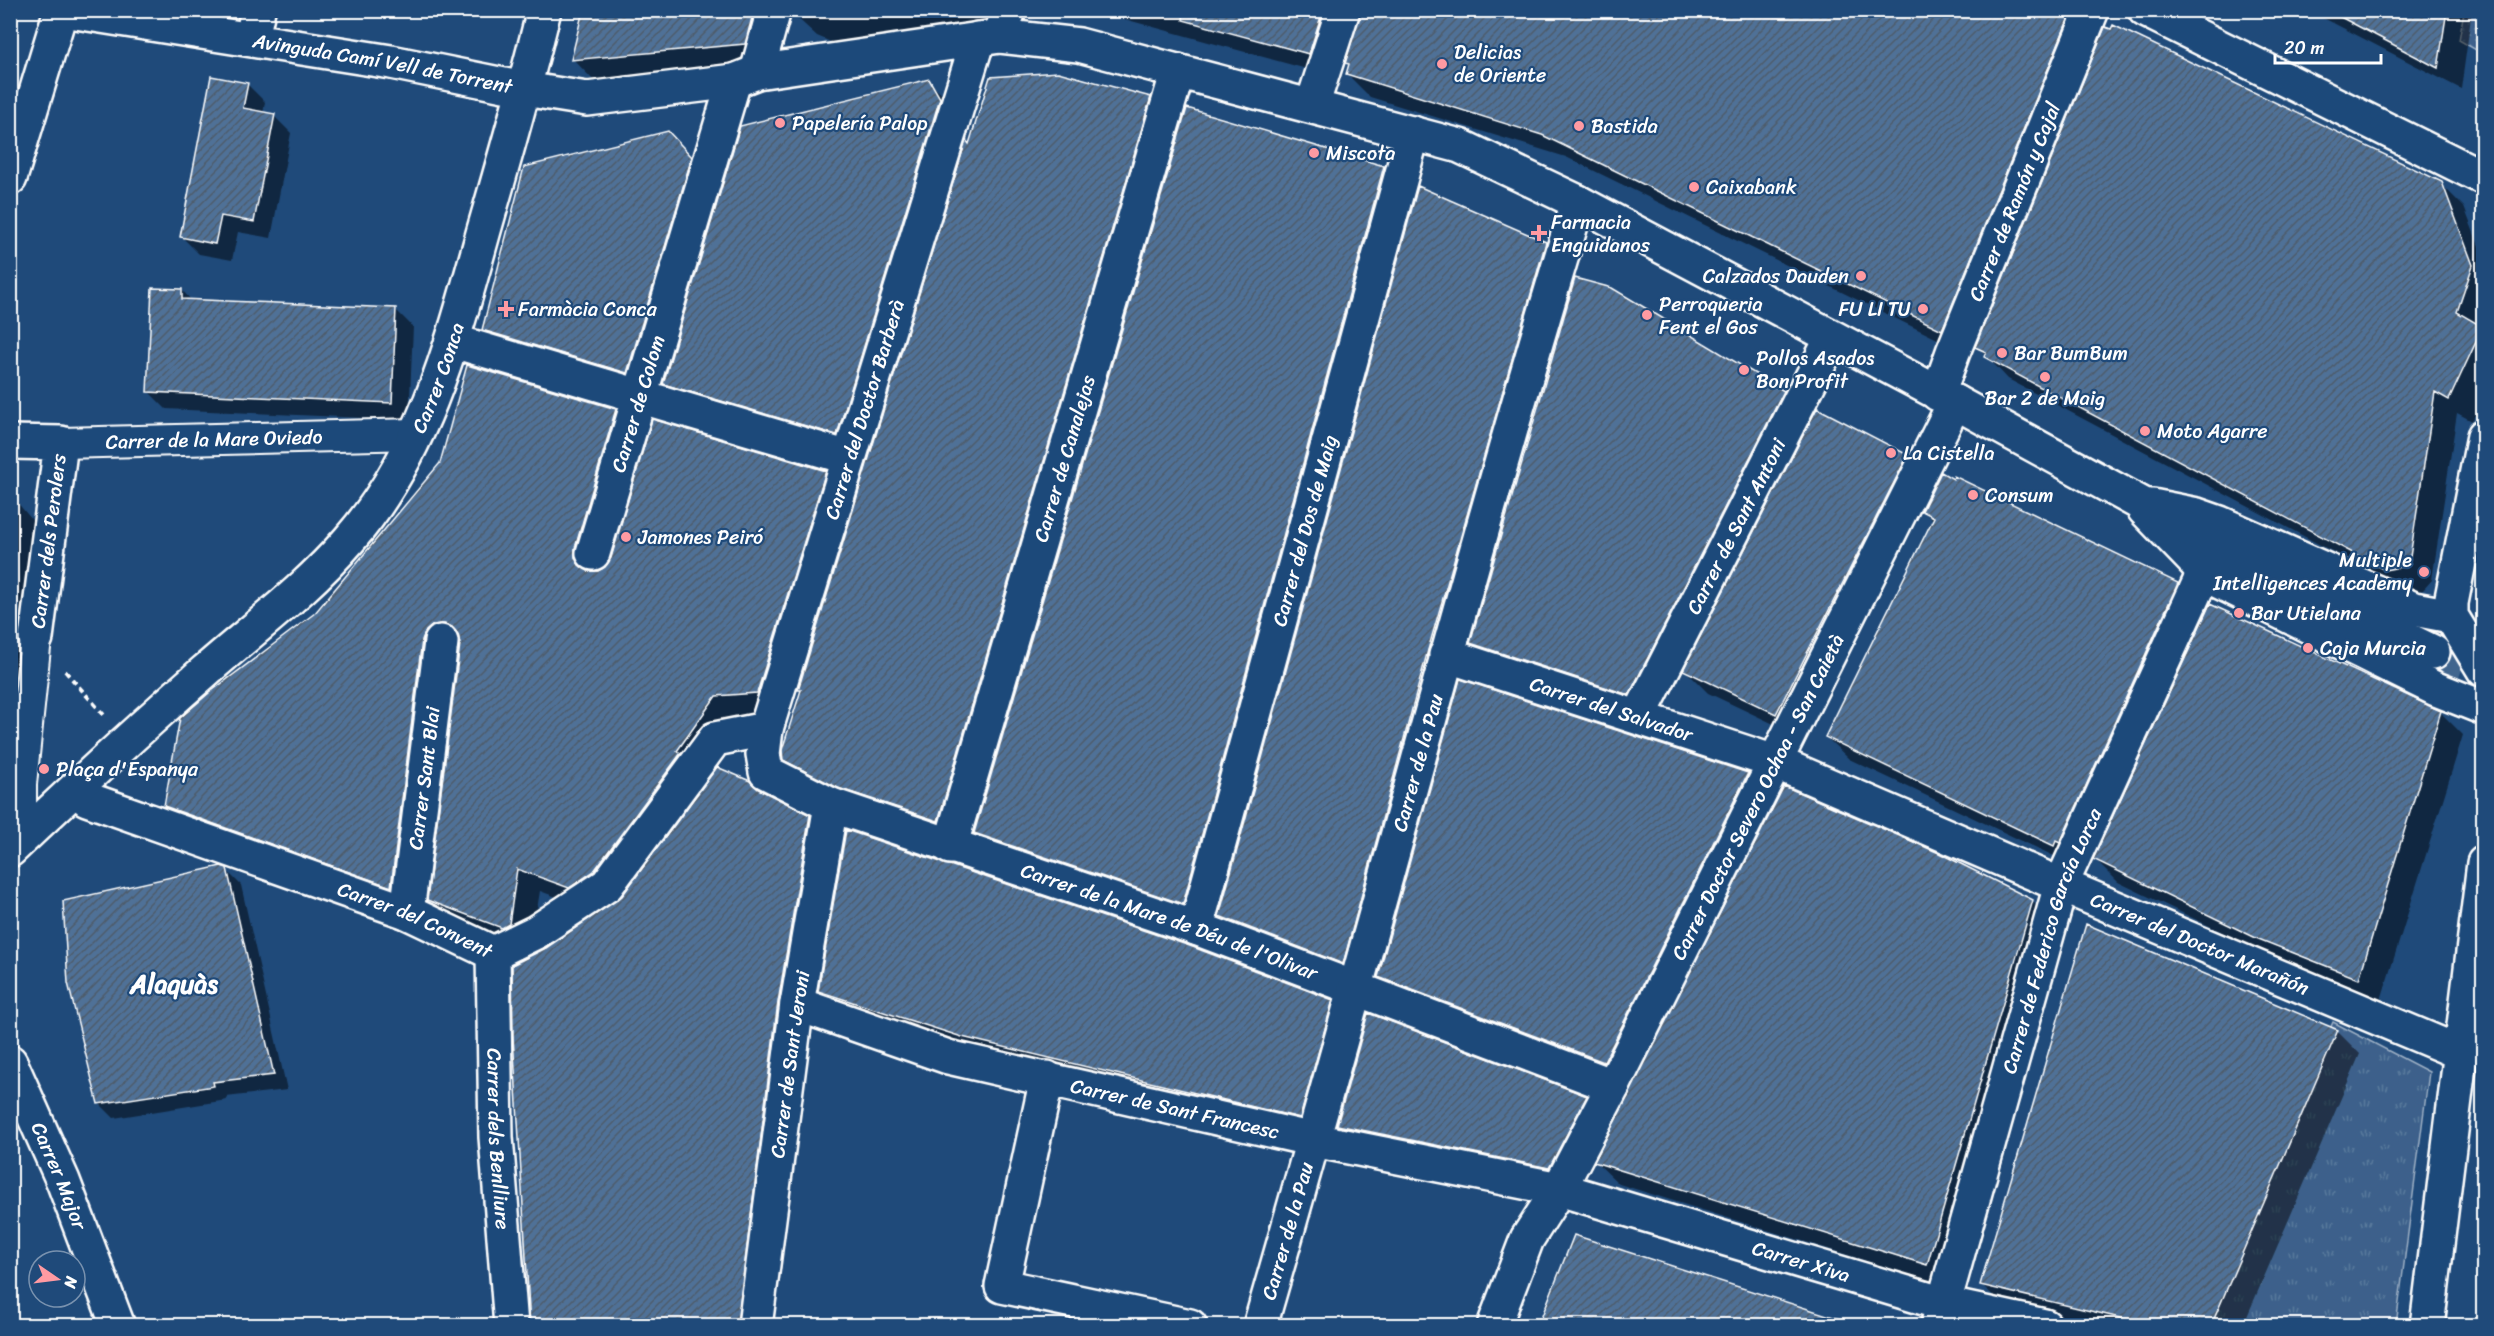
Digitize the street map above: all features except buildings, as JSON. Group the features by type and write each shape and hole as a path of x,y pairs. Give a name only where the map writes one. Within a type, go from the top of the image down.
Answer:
{"street":[{"name":"Avinguda Camí Vell de Torrent","path":"62,10 255,25 391,62 524,89 587,99 746,76 996,29 1079,45 1312,105 1460,146 1578,202 1947,398 2237,556 2433,652"},
{"path":"10,178 62,10"},
{"name":"Carrer Conca","path":"16,836 78,789 205,671 286,604 350,539 387,487 416,434 453,341 544,10"},
{"name":"Carrer de Colom","path":"593,553 640,397 746,76 774,10"},
{"path":"1312,105 1343,10"},
{"name":"Carrer de Ramón y Cajal","path":"1947,398 1953,352 2092,10"},
{"path":"2145,10 2484,178"},
{"name":"Carrer del Doctor Barberà","path":"766,729 849,458 996,29"},
{"name":"Carrer de Canalejas","path":"950,847 1179,71"},
{"name":"Carrer del Dos de Maig","path":"1196,928 1413,133"},
{"name":"Carrer de la Pau","path":"1260,1326 1314,1140 1446,656 1578,202"},
{"name":"Carrer de Sant Antoni","path":"1639,716 1832,338"},
{"path":"453,341 849,458"},
{"name":"Carrer Doctor Severo Ochoa - San Caietà","path":"1494,1326 1527,1239 1558,1189 1613,1086 1775,762 1947,398"},
{"name":"Carrer de la Mare Oviedo","path":"10,442 61,443 416,434"},
{"path":"2484,436 2455,577 2451,616 2484,670"},
{"name":"Carrer dels Perolers","path":"36,638 61,443"},
{"path":"2139,504 2202,569 2216,580 2436,689 2484,708"},
{"path":"2139,504 2197,515 2220,523 2414,609 2451,616"},
{"name":"Carrer de Federico García Lorca","path":"1940,1315 2061,885 2200,581 2202,569"},
{"path":"16,836 36,638"},
{"name":"Carrer Sant Blai","path":"407,912 441,642"},
{"name":"Carrer del Salvador","path":"1446,656 1639,716 1775,762"},
{"name":"Carrer de la Mare de Déu de l'Olivar","path":"766,729 763,754 766,772 831,805 1196,928 1613,1086"},
{"name":"Carrer del Convent","path":"78,789 87,798 407,912 493,953 536,932 607,885 715,739 766,729"},
{"name":"Carrer del Doctor Marañón","path":"1775,762 2461,1053"},
{"name":"Carrer de Sant Jeroni","path":"755,1326 797,1004 831,805"},
{"path":"2427,1326 2484,862"},
{"name":"Carrer dels Benlliure","path":"493,953 496,1137 511,1326"},
{"name":"Carrer de Sant Francesc","path":"797,1004 948,1057 1314,1140 1558,1189"},
{"name":"Carrer Major","path":"10,1062 63,1181 118,1326"},
{"path":"1047,1078 1002,1286 1190,1326"},
{"name":"Carrer Xiva","path":"1558,1189 1940,1315 2045,1326"}],"path":[{"path":"36,638 107,718"}],"green space":[{"path":"2464,11 2483,11 2483,54 2459,40"},
{"path":"2333,1022 2429,1072 2396,1325 2201,1326"}],"tunnel":[{"path":"2433,652 2484,670"}],"place":[{"name":"Delicias de Oriente","path":"1442,64"},
{"name":"Papelería Palop","path":"780,123"},
{"name":"Bastida","path":"1579,126"},
{"name":"Miscota","path":"1314,153"},
{"name":"Caixabank","path":"1694,187"},
{"name":"Farmacia Enguidanos","path":"1539,233"},
{"name":"Calzados Dauden","path":"1861,276"},
{"name":"Farmàcia Conca","path":"506,309"},
{"name":"FU LI TU","path":"1923,309"},
{"name":"Perroqueria Fent el Gos","path":"1647,315"},
{"name":"Bar BumBum","path":"2002,353"},
{"name":"Pollos Asados Bon Profit","path":"1744,370"},
{"name":"Bar 2 de Maig","path":"2045,377"},
{"name":"Moto Agarre","path":"2145,431"},
{"name":"La Cistella","path":"1891,453"},
{"name":"Consum","path":"1973,495"},
{"name":"Jamones Peiró","path":"626,537"},
{"name":"Multiple Intelligences Academy","path":"2424,572"},
{"name":"Bar Utielana","path":"2239,613"},
{"name":"Caja Murcia","path":"2308,648"},
{"name":"Plaça d'Espanya","path":"44,769"}],"district":[{"name":"Alaquàs","path":"174,984"}]}
